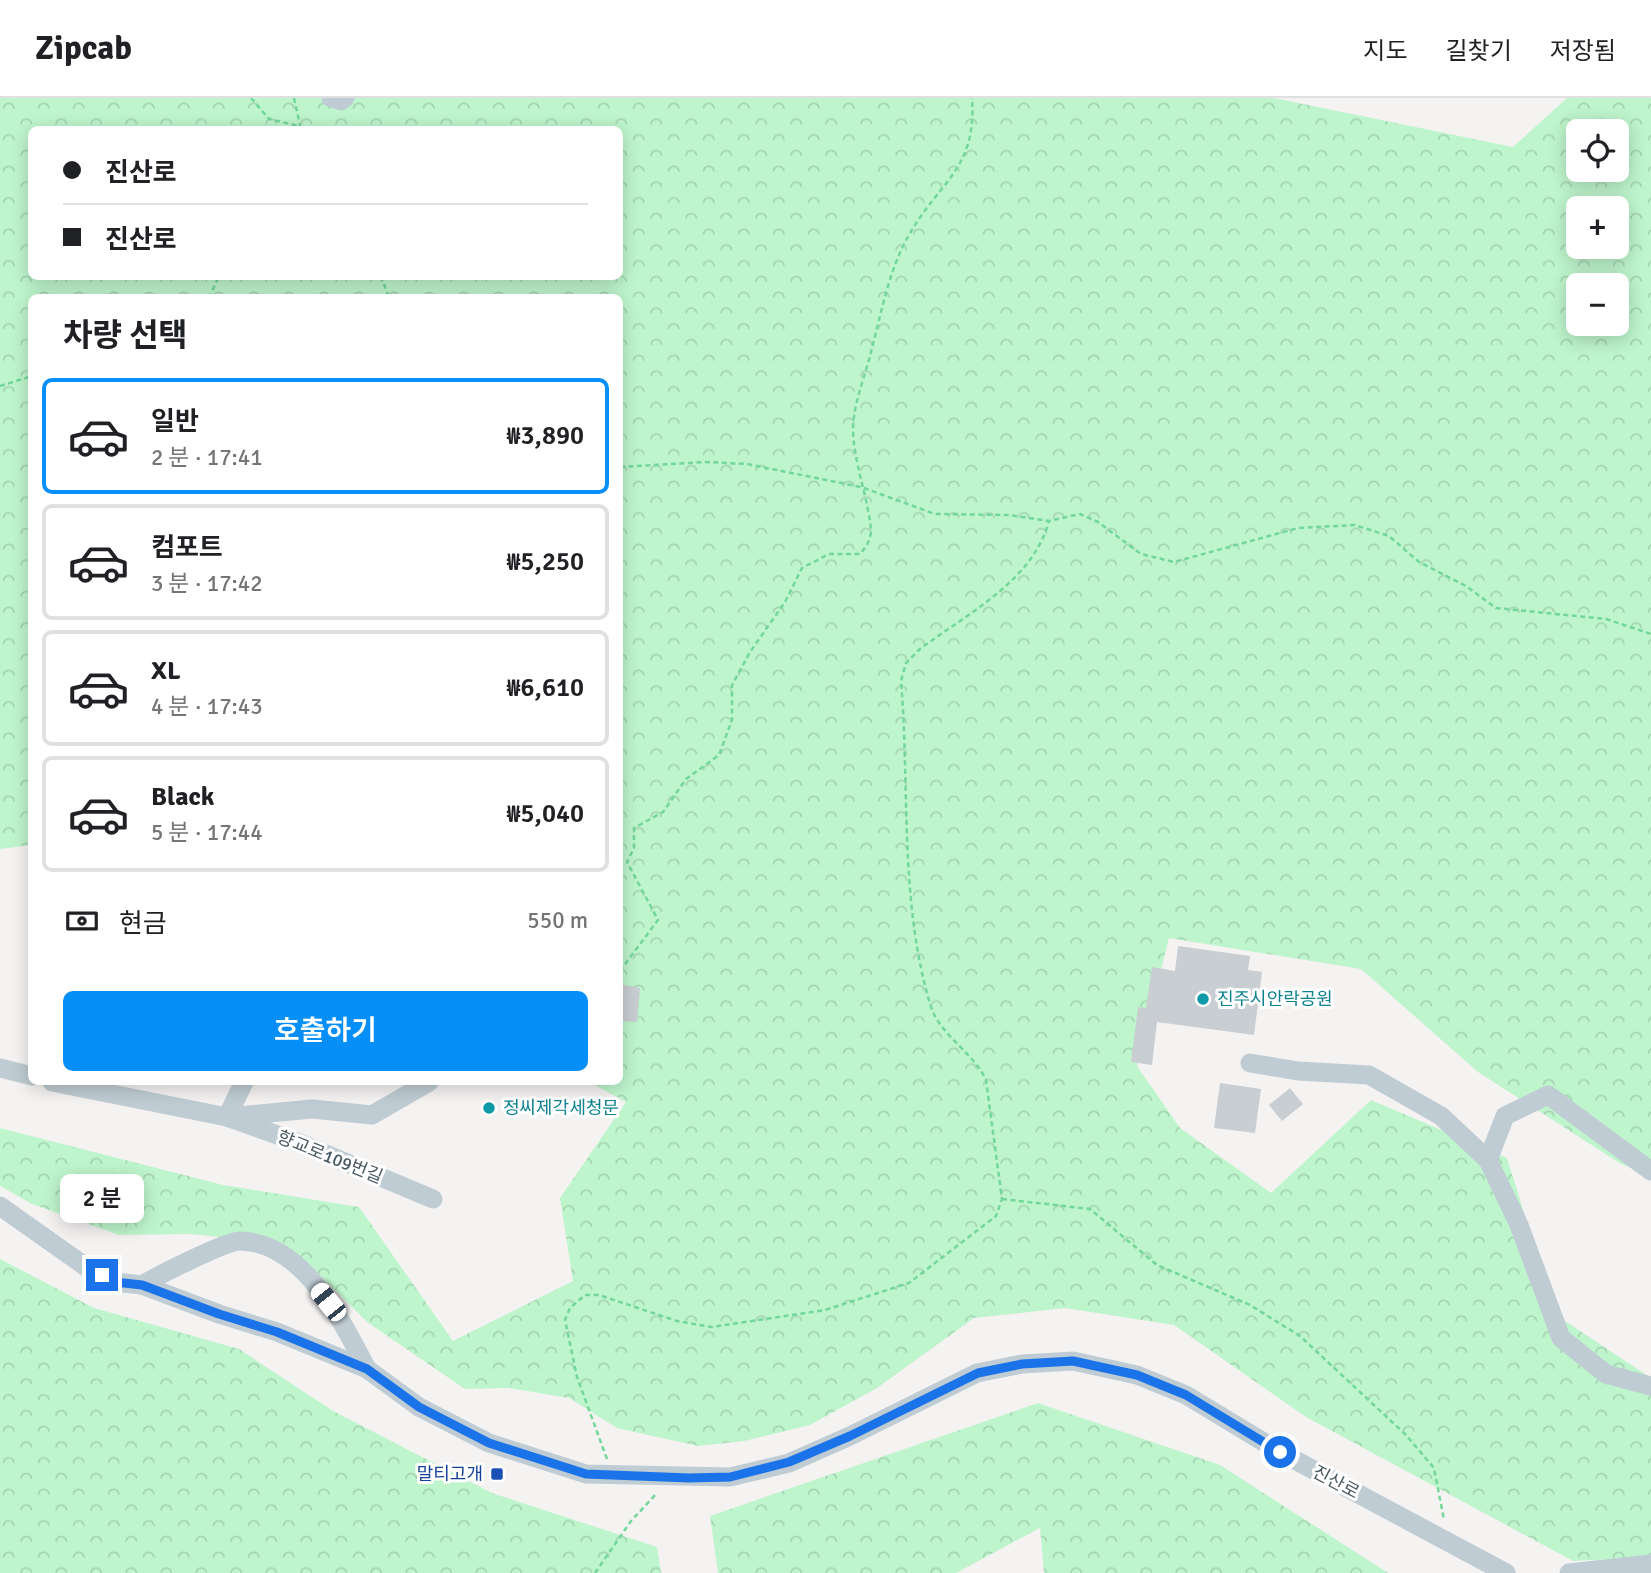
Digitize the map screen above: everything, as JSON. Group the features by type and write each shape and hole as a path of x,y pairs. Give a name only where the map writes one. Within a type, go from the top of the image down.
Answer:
{"street":[{"path":"331,98 345,98"},
{"path":"1250,1063 1298,1071 1368,1075 1441,1116 1488,1160 1519,1224 1561,1338 1606,1374 1651,1386"},
{"path":"0,1068 28,1075"},
{"path":"227,1117 243,1085"},
{"name":"향교로109번길","path":"227,1117 312,1109 372,1115 420,1085"},
{"name":"향교로109번길","path":"92,1086 227,1117 297,1142 433,1199"},
{"path":"1488,1160 1505,1116 1548,1095 1651,1171"},
{"name":"진산로","path":"0,1206 89,1269 115,1282 142,1285 277,1332 367,1369 419,1407 489,1443 586,1474 730,1477 789,1462 850,1436 978,1373 1022,1364 1073,1361 1137,1375 1186,1395 1280,1452 1506,1573"},
{"path":"142,1285 238,1240 260,1245 288,1257 318,1289 339,1315 367,1369"},
{"path":"1569,1573 1651,1564"}],"path":[{"path":"251,98 269,119 292,126"},
{"path":"294,98 299,126"},
{"path":"623,967 658,920 627,862 634,848 634,828 663,812 686,779 719,755 732,720 732,685 750,652 785,602 802,568 829,554 860,554 867,545 871,532 861,487 854,422 881,314 908,235 963,161 972,123 971,98"},
{"path":"0,386 28,377"},
{"path":"623,467 737,463 861,487 935,514 1009,515 1049,521 1077,514 1087,515 1141,554 1174,562 1298,528 1355,525 1389,536 1419,562 1466,586 1496,608 1606,619 1651,634"},
{"path":"612,1475 572,1353 565,1320 576,1301 584,1295 599,1294 677,1321 711,1327 825,1310 909,1283 996,1216 1002,1199 986,1080 979,1064 948,1033 932,1010 913,918 901,681 906,663 920,649 1024,571 1044,542 1049,521"},
{"path":"1002,1199 1090,1209 1157,1265 1250,1305 1300,1336 1406,1435 1434,1468 1448,1542"},
{"path":"595,1573 631,1521 668,1477"}],"green space":[{"path":"0,98 1274,98 1513,147 1567,98 1651,98 1651,1176 1621,1164 1478,1072 1361,969 1169,938 1137,1066 1180,1128 1271,1193 1371,1100 1507,1158 1556,1315 1651,1378 1651,1557 1573,1561 1306,1417 1174,1325 1065,1308 974,1318 877,1388 810,1425 744,1441 698,1446 617,1428 569,1398 509,1388 465,1389 367,1322 312,1267 246,1240 192,1234 119,1235 32,1204 0,1186 0,1128 223,1185 359,1207 453,1341 573,1281 560,1198 626,1102 595,1085 623,1085 623,294 28,294 28,845 0,849"},
{"path":"0,1259 94,1308 239,1349 333,1411 492,1493 657,1547 661,1573 0,1573"},
{"path":"1038,1403 1220,1465 1388,1573 1044,1573 1040,1528 956,1573 718,1573 710,1516"}],"building":[{"path":"1178,946 1250,956 1248,970 1262,972 1254,1035 1157,1022 1152,1065 1131,1062 1138,1007 1146,1008 1152,967 1175,971"},
{"path":"623,985 640,988 637,1022 623,1021"},
{"path":"1220,1083 1261,1089 1255,1133 1214,1128"},
{"path":"1290,1088 1303,1104 1282,1121 1269,1105"}],"place":[{"name":"진주시안락공원","path":"1203,999"},
{"name":"정씨제각세청문","path":"489,1108"},
{"name":"말티고개","path":"497,1474"}],"route":[{"path":"102,1275 115,1282 142,1285 277,1332 367,1369 419,1407 489,1443 586,1474 730,1477 789,1462 850,1436 978,1373 1022,1364 1073,1361 1137,1375 1186,1395 1280,1452"}]}
